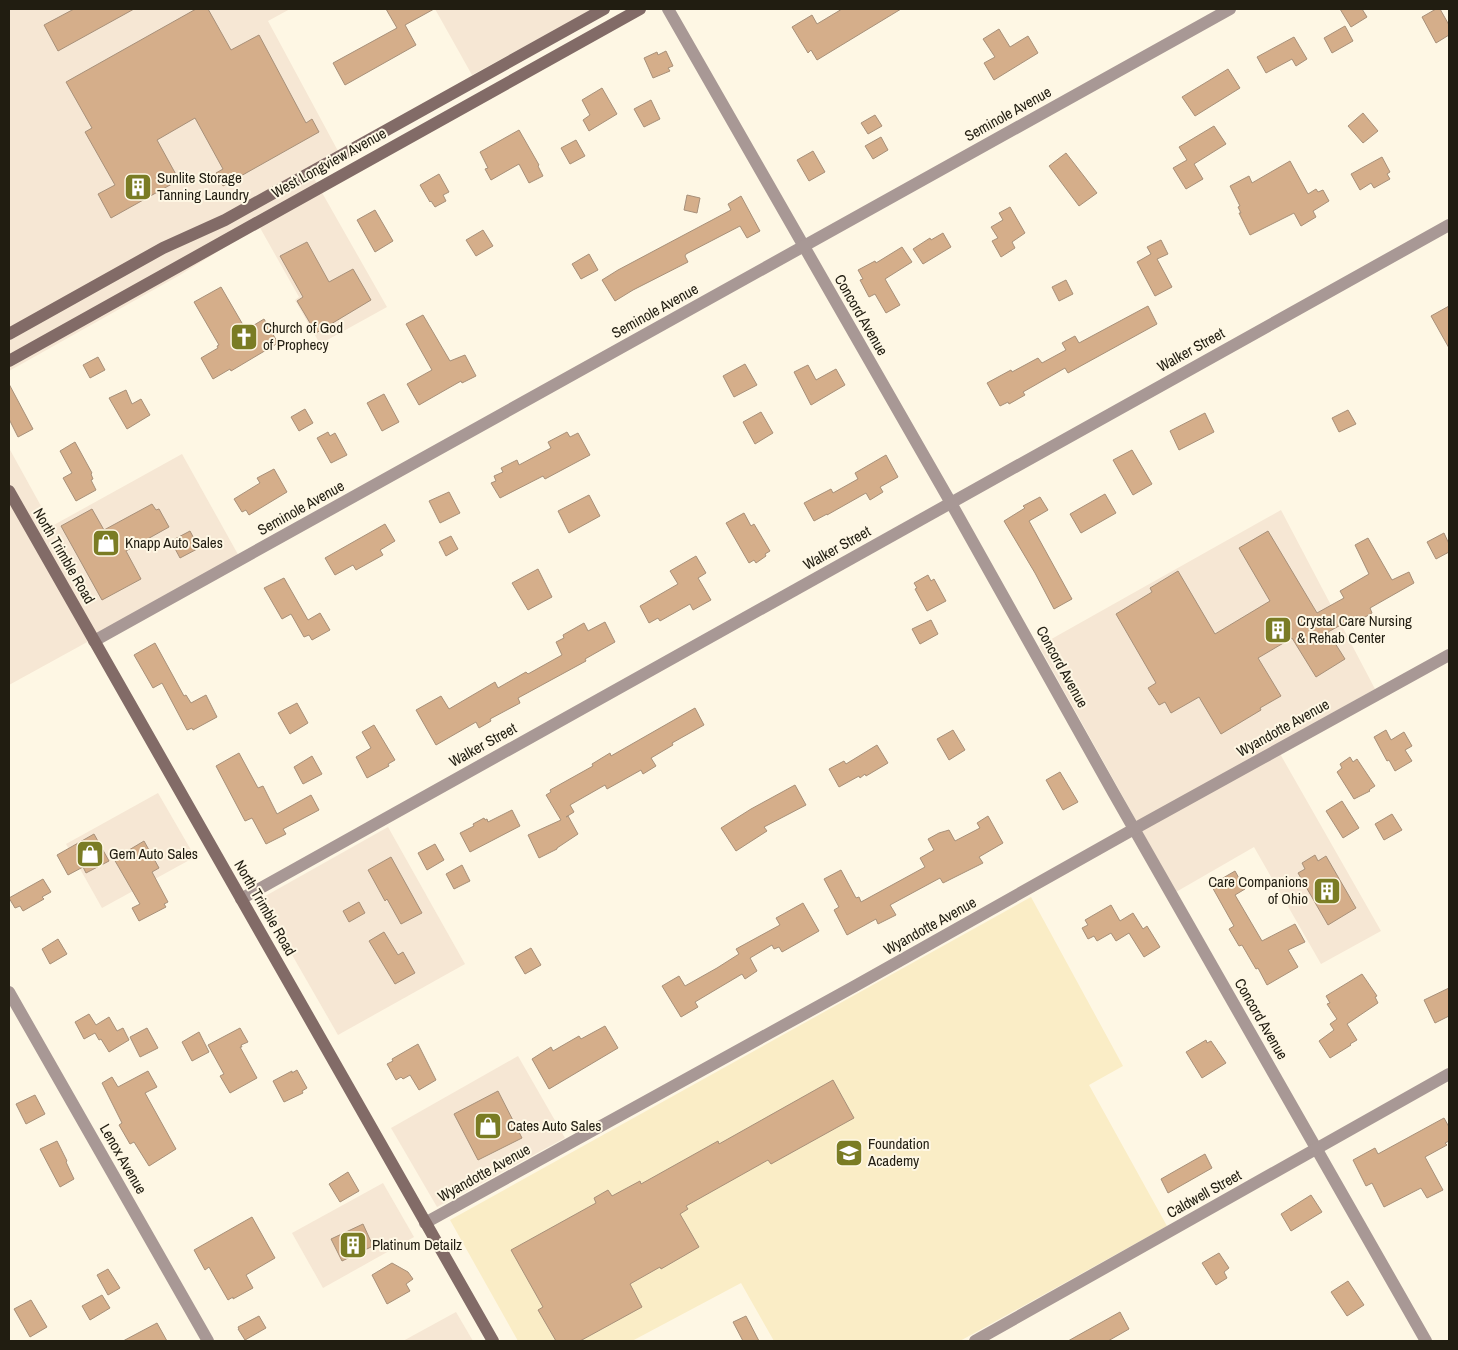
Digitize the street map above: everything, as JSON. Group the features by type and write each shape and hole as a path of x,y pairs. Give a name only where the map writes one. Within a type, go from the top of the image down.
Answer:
{"street":[{"name":"West Longview Avenue","path":"9,334 163,248 225,220 604,9"},
{"name":"West Longview Avenue","path":"9,361 640,9"},
{"name":"Concord Avenue","path":"668,9 951,503 1134,829 1426,1341"},
{"name":"Seminole Avenue","path":"94,641 1230,9"},
{"name":"Walker Street","path":"241,899 1449,225"},
{"name":"North Trimble Road","path":"9,491 492,1341"},
{"name":"Wyandotte Avenue","path":"425,1223 1449,655"},
{"name":"Lenox Avenue","path":"9,992 208,1341"},
{"name":"Caldwell Street","path":"975,1341 1449,1074"}],"shaded area":[{"path":"9,9 290,9 268,21 338,151 308,168 387,307 320,344 295,300 299,297 259,226 180,275 9,371"},
{"path":"435,9 593,9 472,75"},
{"path":"9,448 52,526 182,454 240,558 9,685"},
{"path":"1281,510 1375,689 1275,745 1381,931 1321,964 1254,847 1176,892 1039,646"},
{"path":"158,793 195,857 102,908 66,844"},
{"path":"388,827 465,964 338,1035 260,899"},
{"name":"Foundation Academy","path":"1031,897 1123,1066 1089,1085 1167,1226 960,1341 774,1341 741,1283 632,1341 518,1341 450,1220"},
{"path":"518,1056 565,1138 437,1207 391,1128"},
{"path":"383,1183 414,1237 323,1288 292,1233"},
{"path":"456,1312 473,1341 403,1341"}],"building":[{"path":"74,9 134,9 58,51 44,25"},
{"path":"196,9 208,9 231,50 259,35 306,123 312,119 319,132 223,186 216,173 223,169 195,118 157,140 179,180 111,218 98,194 115,185 85,132 92,128 66,82"},
{"path":"386,9 434,9 405,25 416,45 345,85 333,63 397,28"},
{"path":"842,9 901,9 817,60 811,50 808,53 792,27 812,15 817,24"},
{"path":"1340,9 1362,9 1367,17 1351,27"},
{"path":"1436,9 1440,9 1449,25 1449,35 1436,43 1422,17"},
{"path":"1345,26 1353,41 1332,53 1324,38"},
{"path":"999,29 1010,47 1028,36 1038,53 994,80 984,63 995,57 983,39"},
{"path":"1294,37 1307,59 1296,66 1292,59 1266,73 1257,57"},
{"path":"666,51 673,66 668,68 670,71 653,78 644,58 657,52 658,55"},
{"path":"1228,69 1240,88 1195,116 1182,97"},
{"path":"602,88 617,114 589,131 583,120 590,115 582,100"},
{"path":"651,100 660,119 644,127 634,109"},
{"path":"1363,113 1378,131 1363,143 1348,126"},
{"path":"875,115 882,126 868,134 861,123"},
{"path":"1214,126 1226,144 1194,164 1203,179 1186,189 1173,168 1187,160 1179,147"},
{"path":"519,130 539,165 543,176 529,183 519,164 491,180 485,169 488,168 480,152"},
{"path":"881,137 888,150 873,159 865,146"},
{"path":"576,140 585,156 570,164 561,148"},
{"path":"813,151 825,172 809,181 797,160"},
{"path":"1066,153 1097,193 1079,206 1049,166"},
{"path":"1382,157 1390,172 1387,174 1390,179 1374,188 1371,183 1360,190 1351,174"},
{"path":"1290,161 1308,194 1316,189 1318,192 1323,190 1329,201 1313,211 1316,217 1301,226 1294,213 1250,235 1239,213 1241,213 1238,207 1240,206 1230,186 1249,176 1252,183"},
{"path":"439,174 449,192 443,195 446,201 435,207 420,185"},
{"path":"687,195 700,198 697,213 684,210"},
{"path":"741,196 760,231 747,238 740,226 686,254 688,262 615,301 602,280 731,210 728,204"},
{"path":"1010,207 1025,233 1012,242 1015,248 1001,257 992,241 998,238 991,227 1003,220 999,213"},
{"path":"375,210 393,241 375,252 357,220"},
{"path":"483,230 493,246 476,256 466,240"},
{"path":"943,233 951,247 923,264 913,249 930,238 931,240"},
{"path":"1161,240 1168,254 1157,259 1172,287 1155,296 1137,262 1151,254 1147,247"},
{"path":"307,242 329,282 353,269 371,300 316,333 297,301 303,297 280,256"},
{"path":"902,247 912,262 885,279 900,305 886,313 875,294 869,297 860,280 863,279 858,270 875,261 876,263"},
{"path":"589,254 598,270 581,279 572,264"},
{"path":"1066,280 1073,294 1059,301 1052,287"},
{"name":"Church of God of Prophecy","path":"221,287 246,330 264,319 278,343 231,371 230,369 213,379 201,358 218,348 217,346 219,345 194,302"},
{"path":"1148,306 1157,324 1068,373 1065,368 1023,392 1025,395 1009,404 1008,402 1000,406 987,383 1038,358 1042,363 1066,350 1062,343 1075,336 1079,343"},
{"path":"1449,306 1449,348 1431,316"},
{"path":"423,315 450,361 465,355 476,376 462,383 461,381 419,405 407,384 432,370 406,324"},
{"path":"98,357 105,370 90,378 83,365"},
{"path":"745,364 757,385 734,397 723,376"},
{"path":"808,365 816,380 836,369 845,385 811,405 794,372"},
{"path":"9,384 33,429 18,437 9,419"},
{"path":"126,390 132,404 141,399 150,415 127,429 109,398"},
{"path":"384,394 399,422 382,431 367,403"},
{"path":"305,409 313,423 299,431 291,417"},
{"path":"1348,410 1356,424 1339,432 1332,418"},
{"path":"761,412 773,433 755,444 743,422"},
{"path":"1205,413 1214,432 1179,450 1170,431"},
{"path":"328,432 330,436 335,433 347,455 331,463 317,438"},
{"path":"567,432 570,437 578,433 590,455 545,479 543,476 500,498 491,483 496,481 494,476 503,472 501,468 517,460 519,465 551,448 548,442"},
{"path":"75,442 92,473 93,479 91,480 96,490 76,501 63,478 72,473 60,451"},
{"path":"1132,450 1152,484 1133,495 1113,460"},
{"path":"886,455 898,477 880,487 883,492 870,500 866,493 814,521 804,503 831,489 833,493 858,479 855,473"},
{"path":"274,469 287,492 249,515 246,510 242,512 234,499 260,483 257,478"},
{"path":"449,492 460,513 440,523 429,501"},
{"path":"1105,494 1116,513 1081,533 1070,514"},
{"path":"589,495 600,516 569,533 558,511"},
{"path":"1040,497 1048,510 1029,521 1072,599 1054,609 1004,521 1025,508 1023,506"},
{"name":"Knapp Auto Sales","path":"152,504 156,510 159,509 169,527 126,551 141,579 102,600 61,526 92,509 104,530"},
{"path":"744,513 751,526 754,524 770,551 756,563 754,560 749,563 726,523"},
{"path":"385,524 395,541 380,550 383,555 356,570 353,565 335,575 325,558"},
{"path":"190,531 199,548 180,558 171,541"},
{"name":"Crystal Care Nursing & Rehab Center","path":"1268,531 1317,613 1344,598 1340,591 1369,574 1355,545 1368,538 1392,580 1409,572 1414,583 1370,608 1372,613 1360,620 1357,616 1328,632 1345,659 1316,677 1292,638 1258,658 1281,696 1221,734 1199,697 1171,713 1165,702 1159,705 1148,688 1156,683 1116,614 1152,592 1150,588 1178,571 1215,634 1270,601 1239,548"},
{"path":"1444,533 1449,544 1449,552 1436,559 1427,542"},
{"path":"451,536 458,549 446,556 439,542"},
{"path":"696,556 706,573 698,578 711,600 693,610 690,604 660,621 658,618 649,623 640,606 678,584 670,571"},
{"path":"538,569 552,597 528,610 512,583"},
{"path":"928,575 931,581 934,579 946,601 927,611 915,589 917,588 914,583"},
{"path":"284,578 308,620 320,613 330,630 312,640 309,635 304,637 291,614 282,619 264,588"},
{"path":"931,620 938,634 920,644 912,629"},
{"path":"605,622 615,642 585,659 586,661 518,698 520,703 490,719 491,721 479,728 476,722 436,745 416,710 441,696 449,709 495,682 498,688 562,655 556,642 564,638 563,635 584,623 588,631"},
{"path":"155,643 184,696 186,695 191,703 206,695 217,717 193,730 192,728 187,730 162,683 153,688 134,655"},
{"path":"297,703 308,723 290,734 278,713"},
{"path":"695,708 704,725 672,743 673,745 651,758 656,766 643,774 641,770 607,789 605,785 570,805 574,812 566,817 568,816 578,834 557,849 539,858 528,835 561,820 546,795 551,792 550,790 593,766 592,764 610,753 611,756"},
{"path":"374,725 395,760 388,764 389,766 367,778 356,757 371,748 362,732"},
{"path":"953,730 965,750 949,760 937,739"},
{"path":"1386,730 1391,740 1404,732 1412,746 1405,750 1412,761 1395,771 1389,760 1387,761 1374,737"},
{"path":"877,745 888,763 866,776 865,774 860,778 859,776 839,787 829,769 844,761 846,764"},
{"path":"239,753 258,788 263,786 277,814 311,795 319,810 283,829 286,834 266,844 252,818 245,821 216,766"},
{"path":"312,756 322,774 303,784 294,767"},
{"path":"1350,757 1353,762 1357,759 1375,786 1370,791 1354,799 1337,772 1342,768 1340,764"},
{"path":"1060,772 1078,802 1063,810 1046,780"},
{"path":"795,785 806,805 764,827 767,831 736,851 721,828"},
{"path":"1342,801 1359,828 1343,838 1326,811"},
{"path":"512,810 520,826 470,852 460,833 484,818 488,822"},
{"path":"1392,814 1402,830 1384,840 1375,824"},
{"path":"988,816 1003,843 979,857 983,863 943,883 940,878 890,905 896,915 878,924 876,919 847,935 834,910 839,907 824,879 841,870 856,898 859,897 861,902 925,867 920,858 934,850 928,839 949,830 955,841 980,828 977,823"},
{"name":"Gem Auto Sales","path":"94,834 109,861 86,873 83,867 68,875 57,855"},
{"path":"144,841 159,868 152,872 168,902 164,904 166,907 139,921 132,908 140,904 114,859"},
{"path":"435,844 444,860 427,870 418,853"},
{"name":"Care Companions of Ohio","path":"1315,855 1318,861 1326,856 1356,908 1328,925 1298,873 1305,869 1302,863"},
{"path":"391,857 422,913 401,924 387,899 385,901 368,870"},
{"path":"462,865 470,881 454,889 446,874"},
{"path":"1235,871 1245,889 1235,895 1262,941 1295,924 1305,942 1288,950 1298,967 1267,985 1258,968 1256,969 1242,945 1239,946 1229,929 1234,926 1211,885"},
{"path":"43,879 51,892 42,897 44,899 23,911 20,906 15,908 9,898"},
{"path":"359,902 365,913 349,922 343,911"},
{"path":"803,903 819,931 782,952 779,947 774,949 772,945 750,958 757,971 745,979 742,974 695,1002 698,1007 681,1017 662,986 679,976 685,986 717,968 739,954 736,949 780,925 776,918"},
{"path":"1111,905 1120,921 1133,913 1143,929 1147,926 1160,947 1144,957 1129,933 1116,941 1111,933 1097,941 1094,936 1088,939 1082,928 1088,925 1085,920"},
{"path":"384,932 398,955 403,952 415,973 395,984 369,941"},
{"path":"58,939 67,954 50,964 42,949"},
{"path":"531,948 541,965 525,974 515,957"},
{"path":"1362,974 1377,996 1375,997 1378,1003 1347,1024 1357,1040 1330,1058 1319,1041 1334,1030 1330,1024 1337,1019 1327,1004 1330,1003 1326,996"},
{"path":"1449,988 1449,1016 1435,1023 1424,1000"},
{"path":"89,1014 96,1025 109,1017 117,1031 123,1028 129,1040 109,1052 95,1033 84,1039 75,1022"},
{"path":"605,1026 618,1048 549,1089 532,1059 551,1047 553,1051 579,1036 581,1039"},
{"path":"147,1028 158,1048 140,1057 130,1037"},
{"path":"240,1028 248,1042 240,1047 257,1078 230,1093 220,1076 224,1074 208,1045"},
{"path":"199,1032 209,1052 192,1061 182,1042"},
{"path":"1206,1040 1207,1043 1211,1041 1226,1063 1202,1078 1186,1052"},
{"path":"418,1044 436,1080 419,1090 410,1075 396,1080 387,1064"},
{"path":"297,1070 307,1088 302,1091 303,1093 284,1102 273,1081"},
{"path":"148,1071 157,1087 145,1093 176,1149 149,1166 134,1142 130,1144 119,1125 122,1123 102,1083 112,1077 118,1087"},
{"path":"833,1080 854,1118 771,1164 768,1160 686,1206 688,1209 680,1214 699,1247 630,1284 642,1307 580,1341 556,1341 538,1310 543,1307 511,1250 596,1203 594,1198 608,1190 612,1196 640,1181 641,1184 718,1141 719,1144"},
{"name":"Cates Auto Sales","path":"498,1091 522,1138 478,1160 454,1114"},
{"path":"35,1095 45,1114 26,1124 16,1104"},
{"path":"1444,1118 1449,1127 1449,1141 1445,1143 1447,1145 1425,1157 1443,1190 1427,1198 1421,1188 1384,1207 1372,1183 1366,1186 1353,1160 1375,1148 1378,1154"},
{"path":"57,1141 74,1179 60,1187 40,1149"},
{"path":"1205,1154 1212,1168 1168,1193 1161,1179"},
{"path":"348,1172 359,1191 340,1202 329,1184"},
{"path":"1311,1195 1322,1212 1291,1231 1281,1214"},
{"path":"252,1217 275,1258 246,1275 253,1288 228,1300 209,1267 205,1270 194,1250"},
{"name":"Platinum Detailz","path":"363,1224 373,1246 342,1261 331,1239"},
{"path":"1219,1253 1229,1268 1224,1272 1227,1278 1216,1285 1202,1263"},
{"path":"392,1263 408,1272 413,1279 406,1284 410,1291 387,1304 372,1275"},
{"path":"108,1269 120,1288 108,1295 97,1275"},
{"path":"1348,1281 1364,1305 1347,1316 1331,1292"},
{"path":"102,1295 110,1308 90,1320 82,1306"},
{"path":"31,1300 47,1327 30,1337 14,1309"},
{"path":"1120,1312 1129,1329 1108,1341 1068,1341"},
{"path":"259,1316 266,1328 245,1340 238,1327"},
{"path":"746,1316 759,1341 743,1341 733,1322"},
{"path":"157,1323 167,1341 123,1341"}],"place":[{"name":"Sunlite Storage Tanning Laundry","path":"138,187"},
{"name":"Church of God of Prophecy","path":"244,337"},
{"name":"Knapp Auto Sales","path":"106,543"},
{"name":"Crystal Care Nursing & Rehab Center","path":"1278,630"},
{"name":"Gem Auto Sales","path":"90,854"},
{"name":"Care Companions of Ohio","path":"1327,891"},
{"name":"Cates Auto Sales","path":"488,1126"},
{"name":"Foundation Academy","path":"849,1153"},
{"name":"Platinum Detailz","path":"353,1245"}]}
